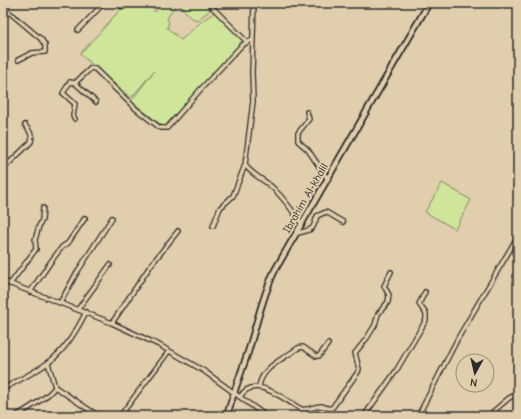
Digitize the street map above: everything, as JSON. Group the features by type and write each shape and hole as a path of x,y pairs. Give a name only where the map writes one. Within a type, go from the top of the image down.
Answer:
{"street":[{"path":"78,30 104,3"},
{"path":"116,3 123,7 129,3"},
{"path":"208,3 247,42"},
{"path":"213,226 220,208 233,196 245,166 253,102 252,40 254,3"},
{"name":"Ibrahim Al-khalil","path":"227,416 233,392 248,350 266,289 275,270 429,3"},
{"path":"3,7 41,39 46,52 32,53 18,60"},
{"path":"75,83 88,69 95,69 136,109 160,128 166,129 242,45 252,40"},
{"path":"75,120 73,116 75,104 63,93 70,82 75,83 96,102"},
{"path":"307,112 309,119 298,133 298,141 308,150 327,178"},
{"path":"3,169 31,142 31,134 25,125"},
{"path":"245,166 273,188 301,223"},
{"path":"10,284 36,249 35,240 42,220 43,208"},
{"path":"295,234 312,229 318,216 326,212 344,222"},
{"path":"30,292 52,260 62,247 68,243 85,218"},
{"path":"60,303 76,274 112,218"},
{"path":"112,323 151,265 178,231"},
{"path":"418,416 458,338 518,236"},
{"path":"78,309 110,265"},
{"path":"240,397 250,388 259,387 304,410 321,406 329,409 332,408 358,372 359,369 354,353 367,338 375,325 378,314 388,302 389,296 384,286 391,272"},
{"path":"3,281 86,312 159,344 204,371 266,416"},
{"path":"364,416 396,371 426,320 426,314 419,304 425,292"},
{"path":"3,389 56,357 66,346 86,312"},
{"path":"259,387 260,381 271,366 298,348 303,347 316,356 319,356 328,344"},
{"path":"120,416 170,351"},
{"path":"48,363 55,387 100,416"},
{"path":"16,416 48,395 55,387"},
{"path":"489,416 508,398 518,394"},
{"path":"85,416 91,411"}],"green space":[{"path":"130,3 146,3 155,12 163,3 205,3 210,8 209,11 197,20 192,18 178,4 173,8 167,18 169,22 167,28 181,40 202,21 215,12 244,41 164,127 131,101 154,71 131,98 80,54 121,9"},
{"path":"442,183 471,200 455,229 425,212"}]}
